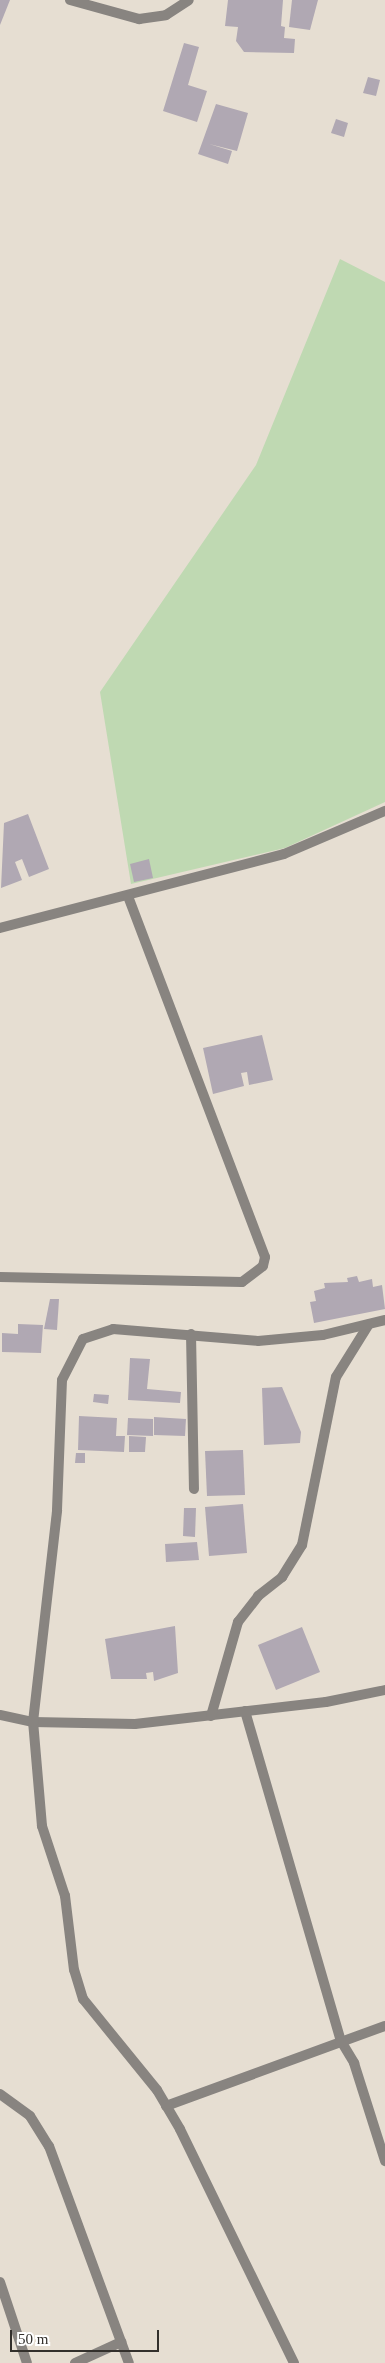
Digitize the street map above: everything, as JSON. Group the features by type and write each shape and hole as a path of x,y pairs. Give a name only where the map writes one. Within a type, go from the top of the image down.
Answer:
{"street":[{"path":"70,0 138,19 166,15 189,0"},
{"path":"0,928 128,897 284,854 385,811"},
{"path":"0,1277 242,1282 264,1266 265,1257 128,897"},
{"path":"294,2363 166,2106 78,1989 65,1896 42,1826 34,1722 57,1510 62,1380 71,1356 95,1332 144,1328 191,1334 291,1340 385,1320"},
{"path":"211,1716 238,1622 258,1596 282,1577 302,1544 336,1377 370,1324"},
{"path":"191,1334 194,1489"},
{"path":"0,1715 34,1722 135,1724 211,1716 385,1690"},
{"path":"245,1711 341,2041 354,2063 385,2161"},
{"path":"166,2106 385,2026"},
{"path":"0,2094 30,2116 49,2146 129,2363"},
{"path":"0,2282 27,2363"},
{"path":"75,2363 122,2342"}],"green space":[{"path":"340,259 385,282 385,802 285,848 131,884 100,692 256,465"}],"building":[{"path":"0,0 10,0 0,25"},
{"path":"228,0 283,0 281,26 285,27 284,38 295,39 294,53 244,52 236,41 238,27 225,26"},
{"path":"292,0 318,0 310,30 289,27"},
{"path":"184,43 199,47 188,85 207,91 197,122 163,111"},
{"path":"368,77 380,80 376,96 363,93"},
{"path":"216,104 248,113 237,151 209,144 232,151 228,164 198,154"},
{"path":"336,119 348,123 344,137 331,133"},
{"path":"28,814 49,869 29,877 22,859 15,862 22,880 1,888 4,823"},
{"path":"149,859 153,878 134,882 130,864"},
{"path":"262,1035 273,1080 249,1085 247,1072 241,1073 244,1086 213,1094 203,1048"},
{"path":"357,1276 359,1282 372,1279 373,1287 382,1285 385,1309 314,1323 310,1302 316,1301 314,1291 325,1288 324,1283 348,1282 347,1278"},
{"path":"50,1299 59,1299 57,1330 44,1329"},
{"path":"18,1324 43,1325 41,1353 2,1352 2,1333 18,1334"},
{"path":"130,1358 150,1359 147,1389 181,1392 180,1403 128,1400"},
{"path":"282,1387 301,1432 300,1443 264,1445 262,1388"},
{"path":"94,1394 109,1395 108,1404 93,1402"},
{"path":"79,1416 117,1418 116,1436 125,1436 124,1452 78,1450"},
{"path":"154,1417 186,1419 185,1436 154,1435"},
{"path":"128,1418 153,1419 153,1436 127,1435"},
{"path":"129,1436 146,1437 145,1452 129,1452"},
{"path":"243,1450 245,1495 207,1496 205,1451"},
{"path":"76,1453 85,1453 85,1463 75,1463"},
{"path":"243,1504 247,1553 209,1556 205,1507"},
{"path":"184,1508 196,1508 195,1537 183,1536"},
{"path":"197,1542 199,1560 166,1562 165,1544"},
{"path":"175,1626 178,1673 154,1681 153,1672 146,1673 147,1679 111,1679 105,1639"},
{"path":"302,1627 320,1672 276,1690 258,1645"}]}
